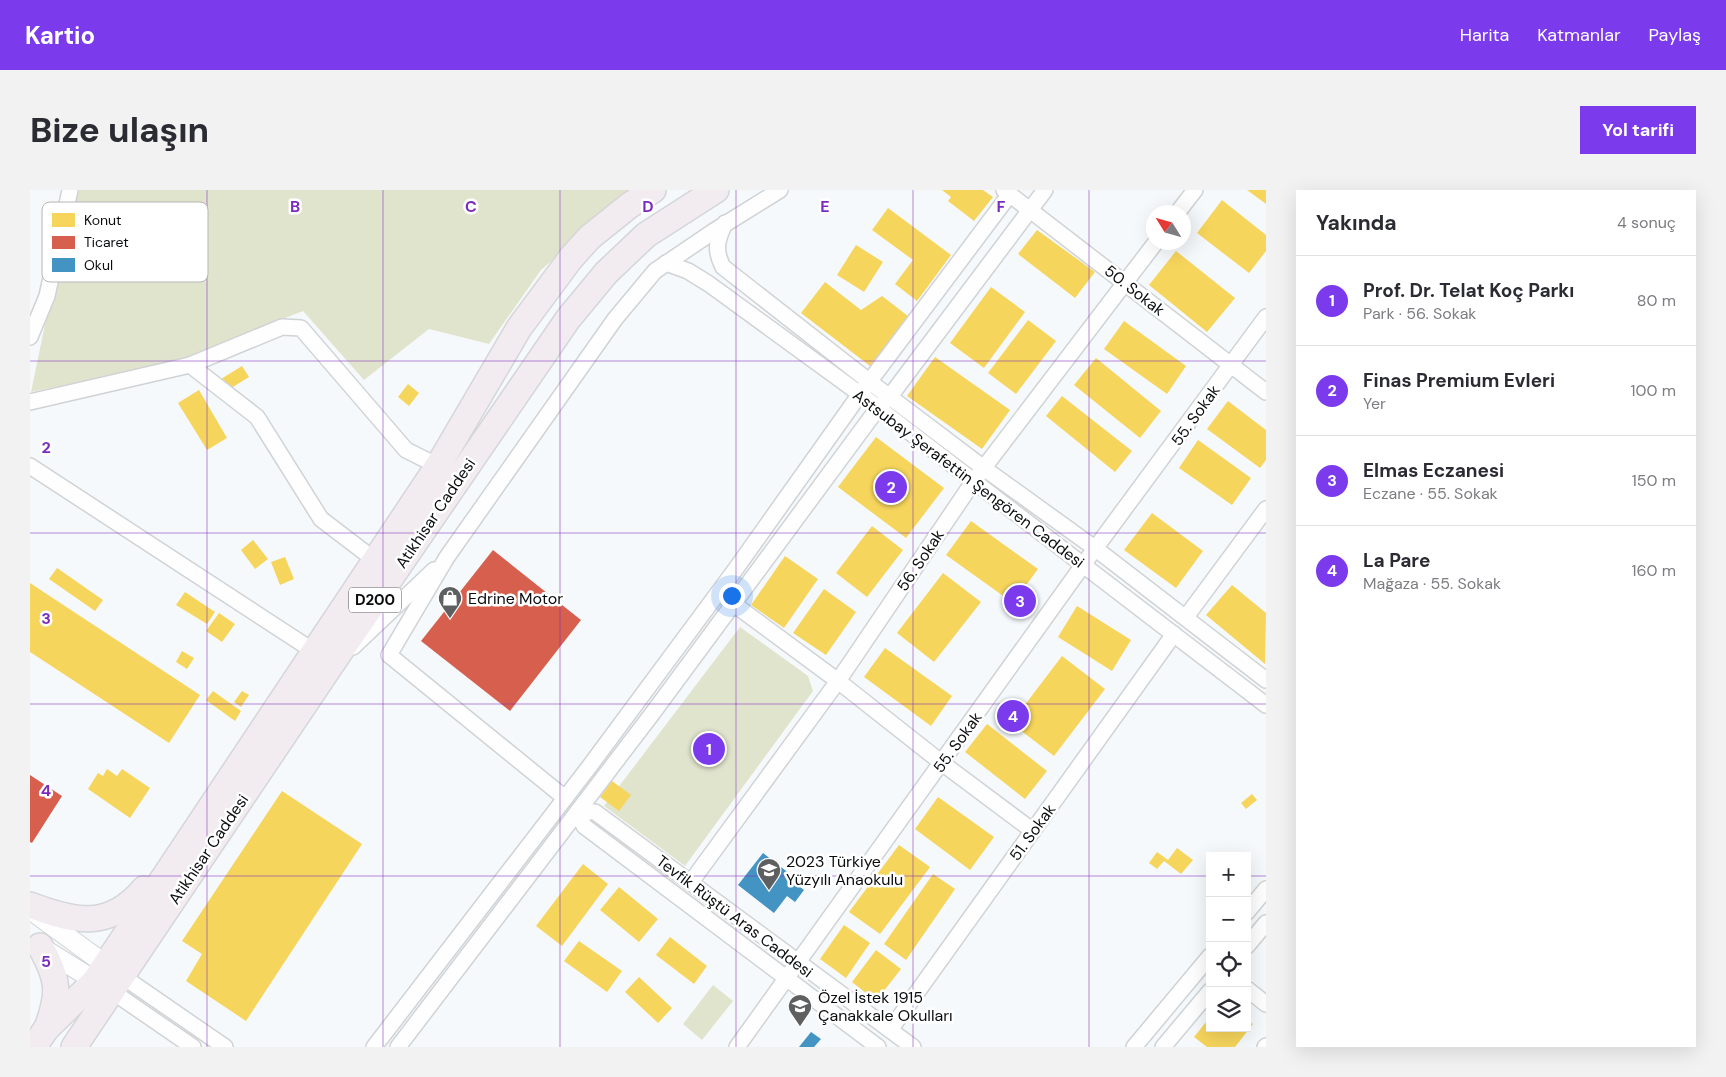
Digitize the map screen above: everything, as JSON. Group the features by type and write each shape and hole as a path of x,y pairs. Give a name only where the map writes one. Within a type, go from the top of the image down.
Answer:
{"highway":[{"name":"Atikhisar Caddesi","path":"40,1038 109,978 325,656 376,560 438,466 519,328 570,258 590,237 630,205 653,190"},
{"name":"Atikhisar Caddesi","path":"74,1047 109,978 193,833 325,656 586,296 646,235 716,190"},
{"path":"30,905 58,915 83,920 119,912 135,900 193,833"},
{"path":"35,943 48,961 56,983 56,1004 40,1038"}],"street":[{"path":"565,798 389,655 447,557 615,319 655,271 726,223 780,190"},
{"path":"398,1047 578,811 878,408 891,395 1045,190"},
{"path":"1184,205 1196,190"},
{"path":"374,1047 565,798 717,593 1007,192"},
{"name":"50. Sokak","path":"1007,192 1266,392"},
{"name":"Astsubay Şerafettin Şengören Caddesi","path":"726,223 716,245 717,256 723,267 870,382 891,395 985,469 1096,549 1266,680"},
{"name":"56. Sokak","path":"691,882 838,681 973,482 985,469 1150,250"},
{"name":"Astsubay Şerafettin Şengören Caddesi","path":"666,263 688,271 709,284 860,394 1266,704"},
{"path":"30,337 47,296 50,282"},
{"name":"55. Sokak","path":"736,1047 1083,565 1266,317"},
{"path":"30,402 190,365 282,327 301,328 406,450 438,466"},
{"path":"190,365 257,417 321,519 376,560"},
{"path":"30,466 325,656 354,646 447,557"},
{"path":"1186,617 1266,509"},
{"path":"717,593 838,681 942,763 1033,831"},
{"name":"51. Sokak","path":"890,1030 1174,634"},
{"name":"Tevfik Rüştü Aras Caddesi","path":"878,1047 786,976 669,892 584,826 578,811 595,812 913,1047"},
{"path":"1251,907 1266,889"},
{"path":"30,909 109,978 193,1047"},
{"path":"1250,942 1266,923"},
{"path":"35,943 109,978 226,1047"},
{"path":"1134,1047 1206,961"},
{"path":"1251,992 1266,1004"},
{"path":"1164,1047 1206,996"}],"green space":[{"path":"73,190 633,190 541,270 489,344 429,329 364,380 303,311 169,364 31,392 54,282 208,282 208,202 71,202"},
{"path":"740,627 808,676 813,691 685,866 604,806"},
{"path":"713,985 733,1001 702,1040 683,1024"}],"building: Konut":[{"path":"942,190 983,190 993,197 974,221 948,201 951,197"},
{"path":"1247,190 1266,190 1266,204"},
{"path":"1222,200 1266,235 1266,251 1249,273 1197,233"},
{"path":"888,208 951,255 917,301 895,284 913,260 872,230"},
{"path":"1037,230 1095,272 1075,298 1018,254"},
{"path":"856,245 883,262 864,292 837,275"},
{"path":"1176,251 1235,298 1207,332 1149,285"},
{"path":"825,282 861,310 882,296 908,316 870,366 801,313"},
{"path":"991,287 1025,312 984,368 950,343"},
{"path":"1028,320 1056,341 1016,394 988,373"},
{"path":"1124,321 1186,366 1167,394 1104,349"},
{"path":"935,357 1010,410 982,449 907,396"},
{"path":"1096,358 1161,411 1140,438 1074,385"},
{"path":"242,366 249,377 228,390 221,379"},
{"path":"408,384 419,393 409,406 398,397"},
{"path":"199,390 227,438 207,450 178,403"},
{"path":"1062,396 1132,451 1115,472 1046,416"},
{"path":"1228,401 1266,430 1266,460 1260,468 1207,429"},
{"path":"876,437 944,488 906,538 838,487"},
{"path":"1198,440 1251,478 1232,505 1179,468"},
{"path":"1152,513 1203,551 1176,588 1124,550"},
{"path":"971,521 1038,569 1013,603 946,555"},
{"path":"872,526 903,550 867,597 836,573"},
{"path":"253,540 268,559 255,569 241,550"},
{"path":"785,556 818,579 784,628 751,605"},
{"path":"285,557 294,579 280,585 271,562"},
{"path":"57,568 103,600 95,611 49,579"},
{"path":"943,573 981,602 934,662 897,633"},
{"path":"30,583 200,695 169,743 30,652"},
{"path":"1232,585 1266,613 1265,664 1206,615"},
{"path":"824,589 856,612 826,655 793,633"},
{"path":"185,592 215,612 207,624 176,605"},
{"path":"1077,606 1131,640 1112,671 1058,637"},
{"path":"219,613 235,624 222,642 206,631"},
{"path":"885,648 952,696 931,726 864,677"},
{"path":"182,651 194,658 187,669 176,662"},
{"path":"1062,656 1105,689 1054,756 1011,723"},
{"path":"213,691 241,711 235,721 206,700"},
{"path":"242,691 249,695 241,707 234,702"},
{"path":"987,724 1047,771 1025,799 965,752"},
{"path":"107,769 117,776 122,769 150,788 130,818 88,789 98,773 103,776"},
{"path":"612,781 631,795 619,811 600,797"},
{"path":"282,791 362,844 246,1021 186,981 202,954 182,941"},
{"path":"1252,794 1257,800 1246,809 1241,803"},
{"path":"938,797 994,837 970,870 915,829"},
{"path":"899,845 930,867 880,934 849,912"},
{"path":"1177,848 1193,860 1181,874 1164,861 1157,869 1149,863 1157,852 1168,860"},
{"path":"583,864 608,884 562,946 536,926"},
{"path":"933,874 955,889 906,960 884,944"},
{"path":"619,887 658,919 639,942 600,910"},
{"path":"844,925 870,943 846,978 820,959"},
{"path":"670,937 707,966 694,984 656,955"},
{"path":"579,941 622,971 607,992 564,961"},
{"path":"876,950 901,969 876,1001 852,982"},
{"path":"639,977 672,1008 658,1023 625,992"},
{"path":"1206,1022 1206,1032 1247,1032 1235,1047 1207,1047 1194,1037"}],"building: Ticaret":[{"path":"493,550 581,620 510,711 421,641"},
{"path":"30,775 62,796 32,843 30,842"}],"building: Okul":[{"path":"763,853 799,881 796,884 804,890 795,902 787,896 774,913 738,885"},
{"path":"811,1032 821,1039 814,1047 799,1047"}],"place":[{"name":"Finas Premium Evleri","path":"891,487"},
{"name":"Elmas Eczanesi","path":"1020,601"},
{"name":"Edrine Motor","path":"450,619"},
{"name":"La Pare","path":"1013,716"},
{"name":"Prof. Dr. Telat Koç Parkı","path":"709,749"},
{"name":"2023 Türkiye Yüzyılı Anaokulu","path":"769,891"},
{"name":"Özel İstek 1915 Çanakkale Okulları","path":"800,1027"}]}
